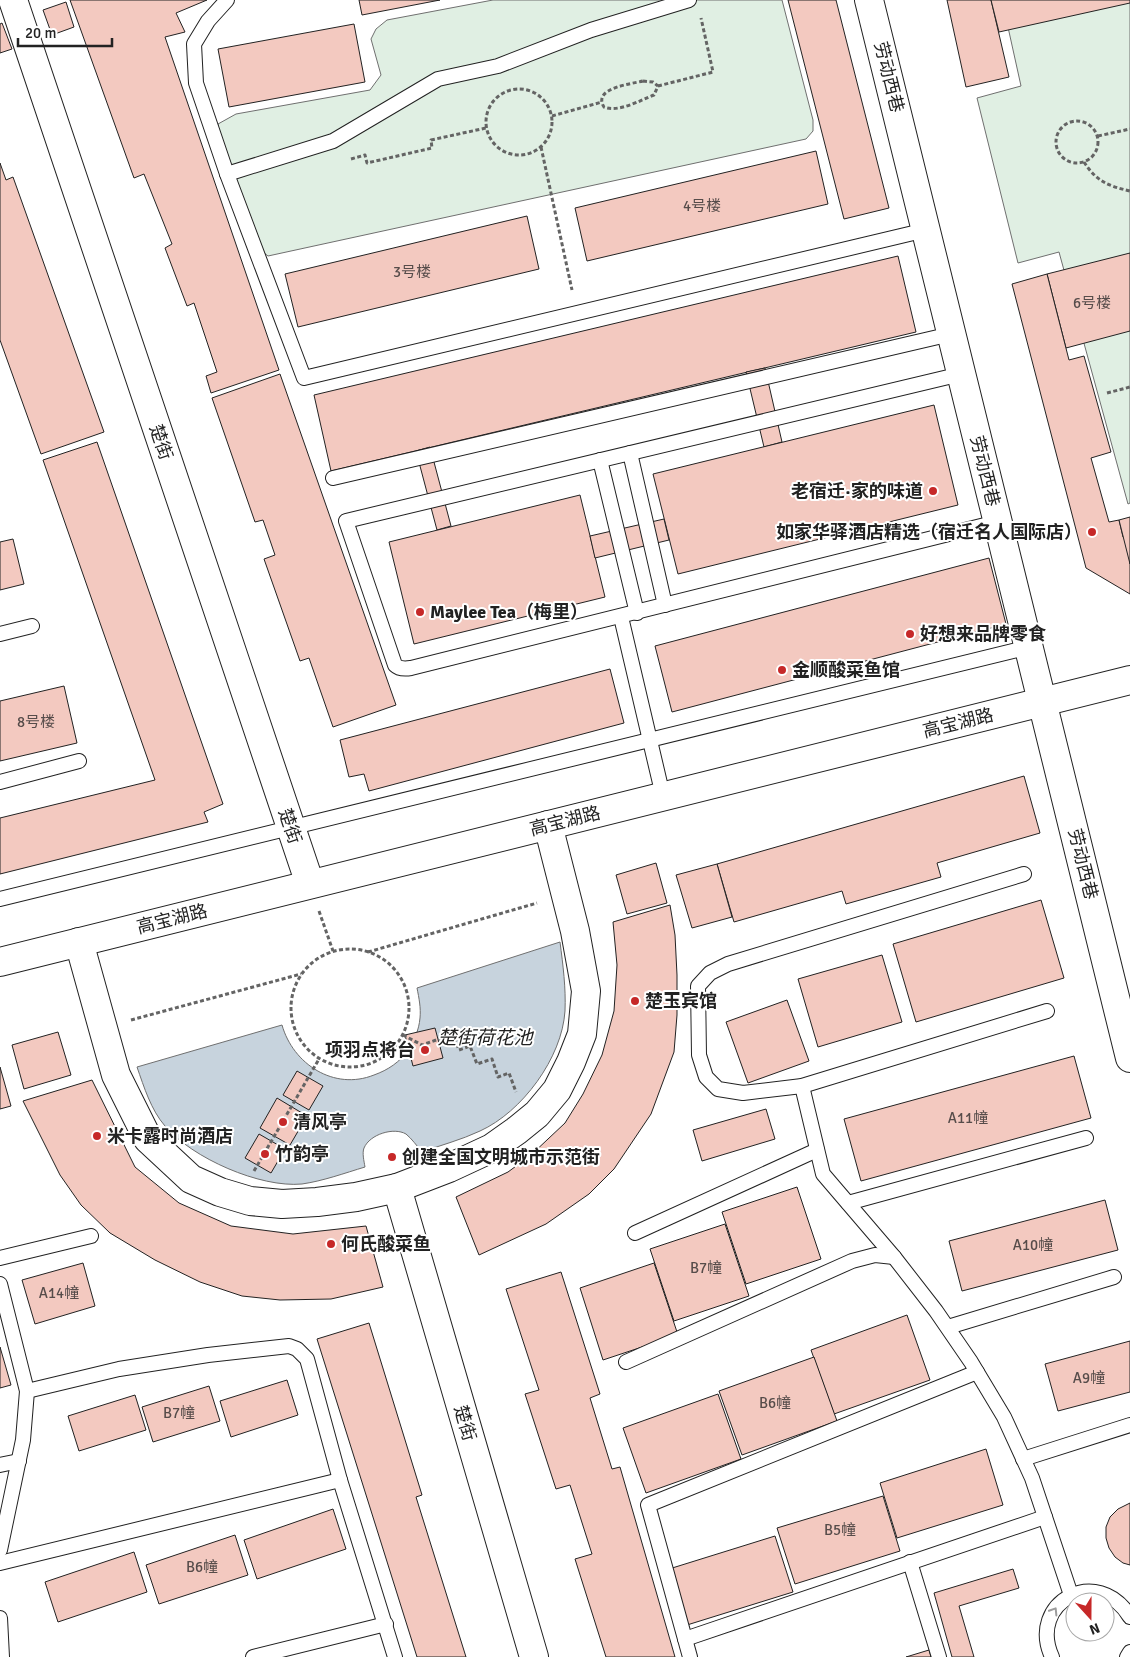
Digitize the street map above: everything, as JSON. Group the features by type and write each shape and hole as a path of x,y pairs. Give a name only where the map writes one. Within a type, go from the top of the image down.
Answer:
{"street":[{"name":"楚街","path":"12,0 310,884"},
{"name":"劳动西巷","path":"869,0 1130,1058"},
{"name":"高宝湖路","path":"0,962 1130,680"},
{"path":"80,942 116,1074 148,1139 191,1179 220,1192 250,1201 282,1204 337,1199 397,1188 449,1168 492,1148 537,1114 557,1090 571,1062 582,1034 586,991 575,931 548,825"},
{"name":"楚街","path":"397,1188 534,1657"}],"lane":[{"path":"228,0 208,21 194,44 196,83 227,174 304,378 926,230"},
{"path":"227,174 333,141 438,79 498,66 591,30 694,4"},
{"path":"333,478 951,334"},
{"path":"960,374 346,521 397,668 411,668 621,617 997,522"},
{"path":"630,453 666,605"},
{"path":"600,460 637,613"},
{"path":"621,617 664,796"},
{"path":"0,634 32,626"},
{"path":"0,899 1029,647"},
{"path":"0,782 79,761"},
{"path":"1024,874 728,964 710,973 698,986 699,1055 706,1077 718,1089 743,1093 802,1086 1047,1011"},
{"path":"802,1086 823,1174 894,1257 948,1327 977,1372 1004,1418 1032,1478 1071,1592"},
{"path":"848,1203 1086,1138"},
{"path":"635,1233 818,1150"},
{"path":"0,1258 91,1236"},
{"path":"626,1362 852,1261 875,1254 894,1257"},
{"path":"948,1327 1114,1277"},
{"path":"0,1284 2,1305 27,1392 24,1432 0,1550"},
{"path":"27,1392 119,1369 208,1355 288,1346 297,1349 307,1359 340,1480 395,1657"},
{"path":"690,1657 648,1505 977,1372"},
{"path":"1023,1460 1130,1425"},
{"path":"0,1465 18,1461"},
{"path":"0,1563 340,1480"},
{"path":"685,1639 1044,1517"},
{"path":"910,1562 939,1657"},
{"path":"1082,1592 1100,1592"},
{"path":"1052,1657 1046,1642 1047,1628 1051,1615 1059,1603 1065,1599"},
{"path":"1115,1600 1123,1606 1130,1617"},
{"path":"0,1618 2,1657"},
{"path":"252,1657 386,1624"},
{"path":"1127,1657 1130,1652"}],"path":[{"path":"658,86 654,95 614,109 604,107 602,102 604,94 609,90 649,80 658,86 713,72 694,4"},
{"path":"514,89 525,89 536,93 545,101 552,116 552,127 548,138 532,153 520,155 508,153 498,148 490,140 486,128 485,119 488,108 495,98 504,92 514,89"},
{"path":"552,116 602,102"},
{"path":"1075,120 1089,124 1095,129 1098,136 1097,150 1093,156 1084,162 1075,163 1068,161 1062,156 1056,143 1060,129 1068,122 1075,120"},
{"path":"346,160 365,155 367,163 432,148 431,140 486,128"},
{"path":"1098,136 1130,128"},
{"path":"540,147 578,313"},
{"path":"1084,162 1090,173 1104,183 1130,191"},
{"path":"1107,393 1130,387"},
{"path":"310,884 333,951"},
{"path":"368,952 566,895"},
{"path":"353,949 368,952 388,963 401,978 408,997 408,1016 403,1035 391,1050 375,1062 357,1067 337,1066 319,1059 304,1046 295,1030 290,1010 293,991 302,974 316,960 333,951 353,949"},
{"path":"103,1027 302,974"},
{"path":"403,1035 422,1045 453,1034 459,1050 470,1046 477,1064 492,1059 498,1076 509,1073 517,1093 524,1090"},
{"path":"254,1172 319,1059"}],"green space":[{"path":"493,0 782,0 813,120 813,131 806,139 268,256 258,248 220,139 218,124 236,114 370,90 381,75 371,39 376,29 387,20"},
{"path":"1002,0 1130,0 1130,503 1128,504 1059,252 1018,263 977,98 1021,86"}],"water":[{"name":"楚街荷花池","path":"560,942 565,1011 556,1047 548,1065 537,1082 511,1111 496,1122 473,1134 422,1152 406,1134 395,1131 383,1133 367,1143 363,1152 365,1167 326,1179 302,1184 285,1184 247,1176 209,1159 177,1138 156,1113 148,1098 137,1067 282,1025 287,1039 295,1052 317,1071 344,1079 359,1079 374,1075 397,1062 408,1050 414,1039 419,1027 420,1014 417,988"}],"building":[{"path":"70,0 207,0 176,13 185,32 165,37 279,370 211,393 206,376 217,372 194,303 187,306 165,248 172,244 144,174 134,178"},
{"path":"359,0 440,0 362,15"},
{"path":"788,0 836,0 889,208 844,219"},
{"path":"947,0 991,0 1009,77 966,87"},
{"path":"991,0 1130,0 1130,3 999,32"},
{"path":"66,2 74,27 52,35 43,10"},
{"path":"2,23 12,49 0,53 0,24"},
{"path":"354,24 365,82 229,107 218,49"},
{"path":"816,151 828,204 587,261 575,208"},
{"path":"0,163 6,180 13,177 104,432 41,454 0,340"},
{"path":"527,216 539,269 298,327 285,274"},
{"path":"1130,253 1130,331 1066,348 1047,274"},
{"path":"898,256 916,332 331,471 314,395"},
{"path":"1047,274 1069,360 1084,356 1111,452 1091,458 1109,522 1119,520 1123,537 1130,535 1130,594 1086,568 1012,284"},
{"path":"765,368 782,442 764,447 746,372"},
{"path":"280,374 396,705 333,727 309,658 300,661 264,559 275,555 263,520 255,522 212,398"},
{"path":"934,405 958,505 678,574 653,474"},
{"path":"97,442 223,804 204,812 208,822 0,874 0,818 155,780 43,460"},
{"path":"430,447 451,526 437,530 416,451"},
{"path":"580,495 605,597 414,644 389,542"},
{"path":"1130,517 1130,564 1119,520"},
{"path":"664,519 669,540 595,558 590,536"},
{"path":"13,539 24,584 0,590 0,542"},
{"path":"989,558 1006,624 672,712 655,646"},
{"path":"610,669 624,723 369,791 364,774 349,777 340,740"},
{"path":"64,686 77,743 0,761 0,701"},
{"path":"1024,776 1040,833 937,863 941,877 846,904 842,891 734,922 717,864"},
{"path":"656,863 667,903 627,914 616,875"},
{"path":"717,864 732,917 692,928 676,875"},
{"path":"1041,900 1064,978 916,1022 893,944"},
{"path":"670,905 675,935 677,975 677,1015 674,1052 651,1114 614,1169 589,1194 546,1224 479,1255 456,1197 508,1172 531,1155 565,1123 583,1094 602,1055 614,1011 617,965 613,922"},
{"path":"882,955 902,1022 818,1047 798,979"},
{"path":"787,1000 809,1061 748,1083 726,1022"},
{"name":"项羽点将台","path":"435,1028 443,1058 413,1066 405,1035"},
{"path":"58,1032 71,1075 24,1089 12,1045"},
{"path":"1074,1056 1091,1118 861,1181 844,1119"},
{"path":"0,1067 11,1106 0,1109"},
{"path":"297,1071 323,1086 309,1110 283,1095"},
{"path":"92,1080 135,1167 179,1203 231,1226 293,1234 366,1226 383,1287 331,1299 280,1300 242,1296 200,1282 155,1260 110,1233 81,1205 60,1175 23,1101"},
{"name":"清风亭","path":"277,1098 307,1116 290,1145 260,1128"},
{"path":"766,1109 775,1139 702,1161 693,1130"},
{"name":"竹韵亭","path":"259,1134 285,1149 271,1173 245,1158"},
{"path":"797,1187 821,1259 746,1284 722,1212"},
{"path":"1105,1200 1118,1250 962,1291 949,1241"},
{"path":"725,1224 749,1296 674,1321 650,1249"},
{"path":"83,1263 95,1306 35,1324 22,1280"},
{"path":"654,1263 678,1335 603,1360 580,1288"},
{"path":"561,1272 600,1394 590,1398 612,1469 620,1467 675,1657 606,1657 575,1559 592,1554 570,1485 556,1489 525,1394 539,1390 506,1289"},
{"path":"907,1315 930,1380 834,1414 811,1350"},
{"path":"369,1323 422,1495 416,1497 466,1657 417,1657 317,1339"},
{"path":"1130,1341 1130,1392 1058,1411 1045,1364"},
{"path":"0,1347 11,1385 0,1388"},
{"path":"814,1357 837,1421 742,1455 719,1391"},
{"path":"287,1380 298,1415 231,1437 220,1401"},
{"path":"209,1386 220,1421 153,1442 142,1407"},
{"path":"718,1394 741,1459 646,1493 623,1428"},
{"path":"135,1395 146,1430 79,1451 68,1416"},
{"path":"986,1449 1003,1505 897,1538 880,1483"},
{"path":"883,1496 900,1551 795,1584 777,1528"},
{"path":"1130,1503 1130,1565 1123,1563 1115,1557 1109,1548 1106,1538 1106,1527 1110,1517 1118,1509"},
{"path":"333,1509 346,1549 257,1579 244,1540"},
{"path":"235,1535 248,1575 159,1604 146,1565"},
{"path":"775,1536 793,1592 687,1625 669,1569"},
{"path":"134,1552 147,1592 58,1622 45,1582"},
{"path":"1013,1569 1019,1588 959,1606 974,1657 952,1657 934,1593"},
{"path":"929,1650 931,1657 906,1657"}],"place":[{"name":"老宿迁·家的味道","path":"933,491"},
{"name":"如家华驿酒店精选（宿迁名人国际店）","path":"1092,532"},
{"name":"Maylee Tea（梅里）","path":"420,612"},
{"name":"好想来品牌零食","path":"910,634"},
{"name":"金顺酸菜鱼馆","path":"782,670"},
{"name":"楚玉宾馆","path":"635,1001"},
{"name":"项羽点将台","path":"425,1050"},
{"name":"清风亭","path":"283,1122"},
{"name":"米卡露时尚酒店","path":"97,1136"},
{"name":"竹韵亭","path":"265,1154"},
{"name":"创建全国文明城市示范街","path":"392,1157"},
{"name":"何氏酸菜鱼","path":"331,1244"}]}
